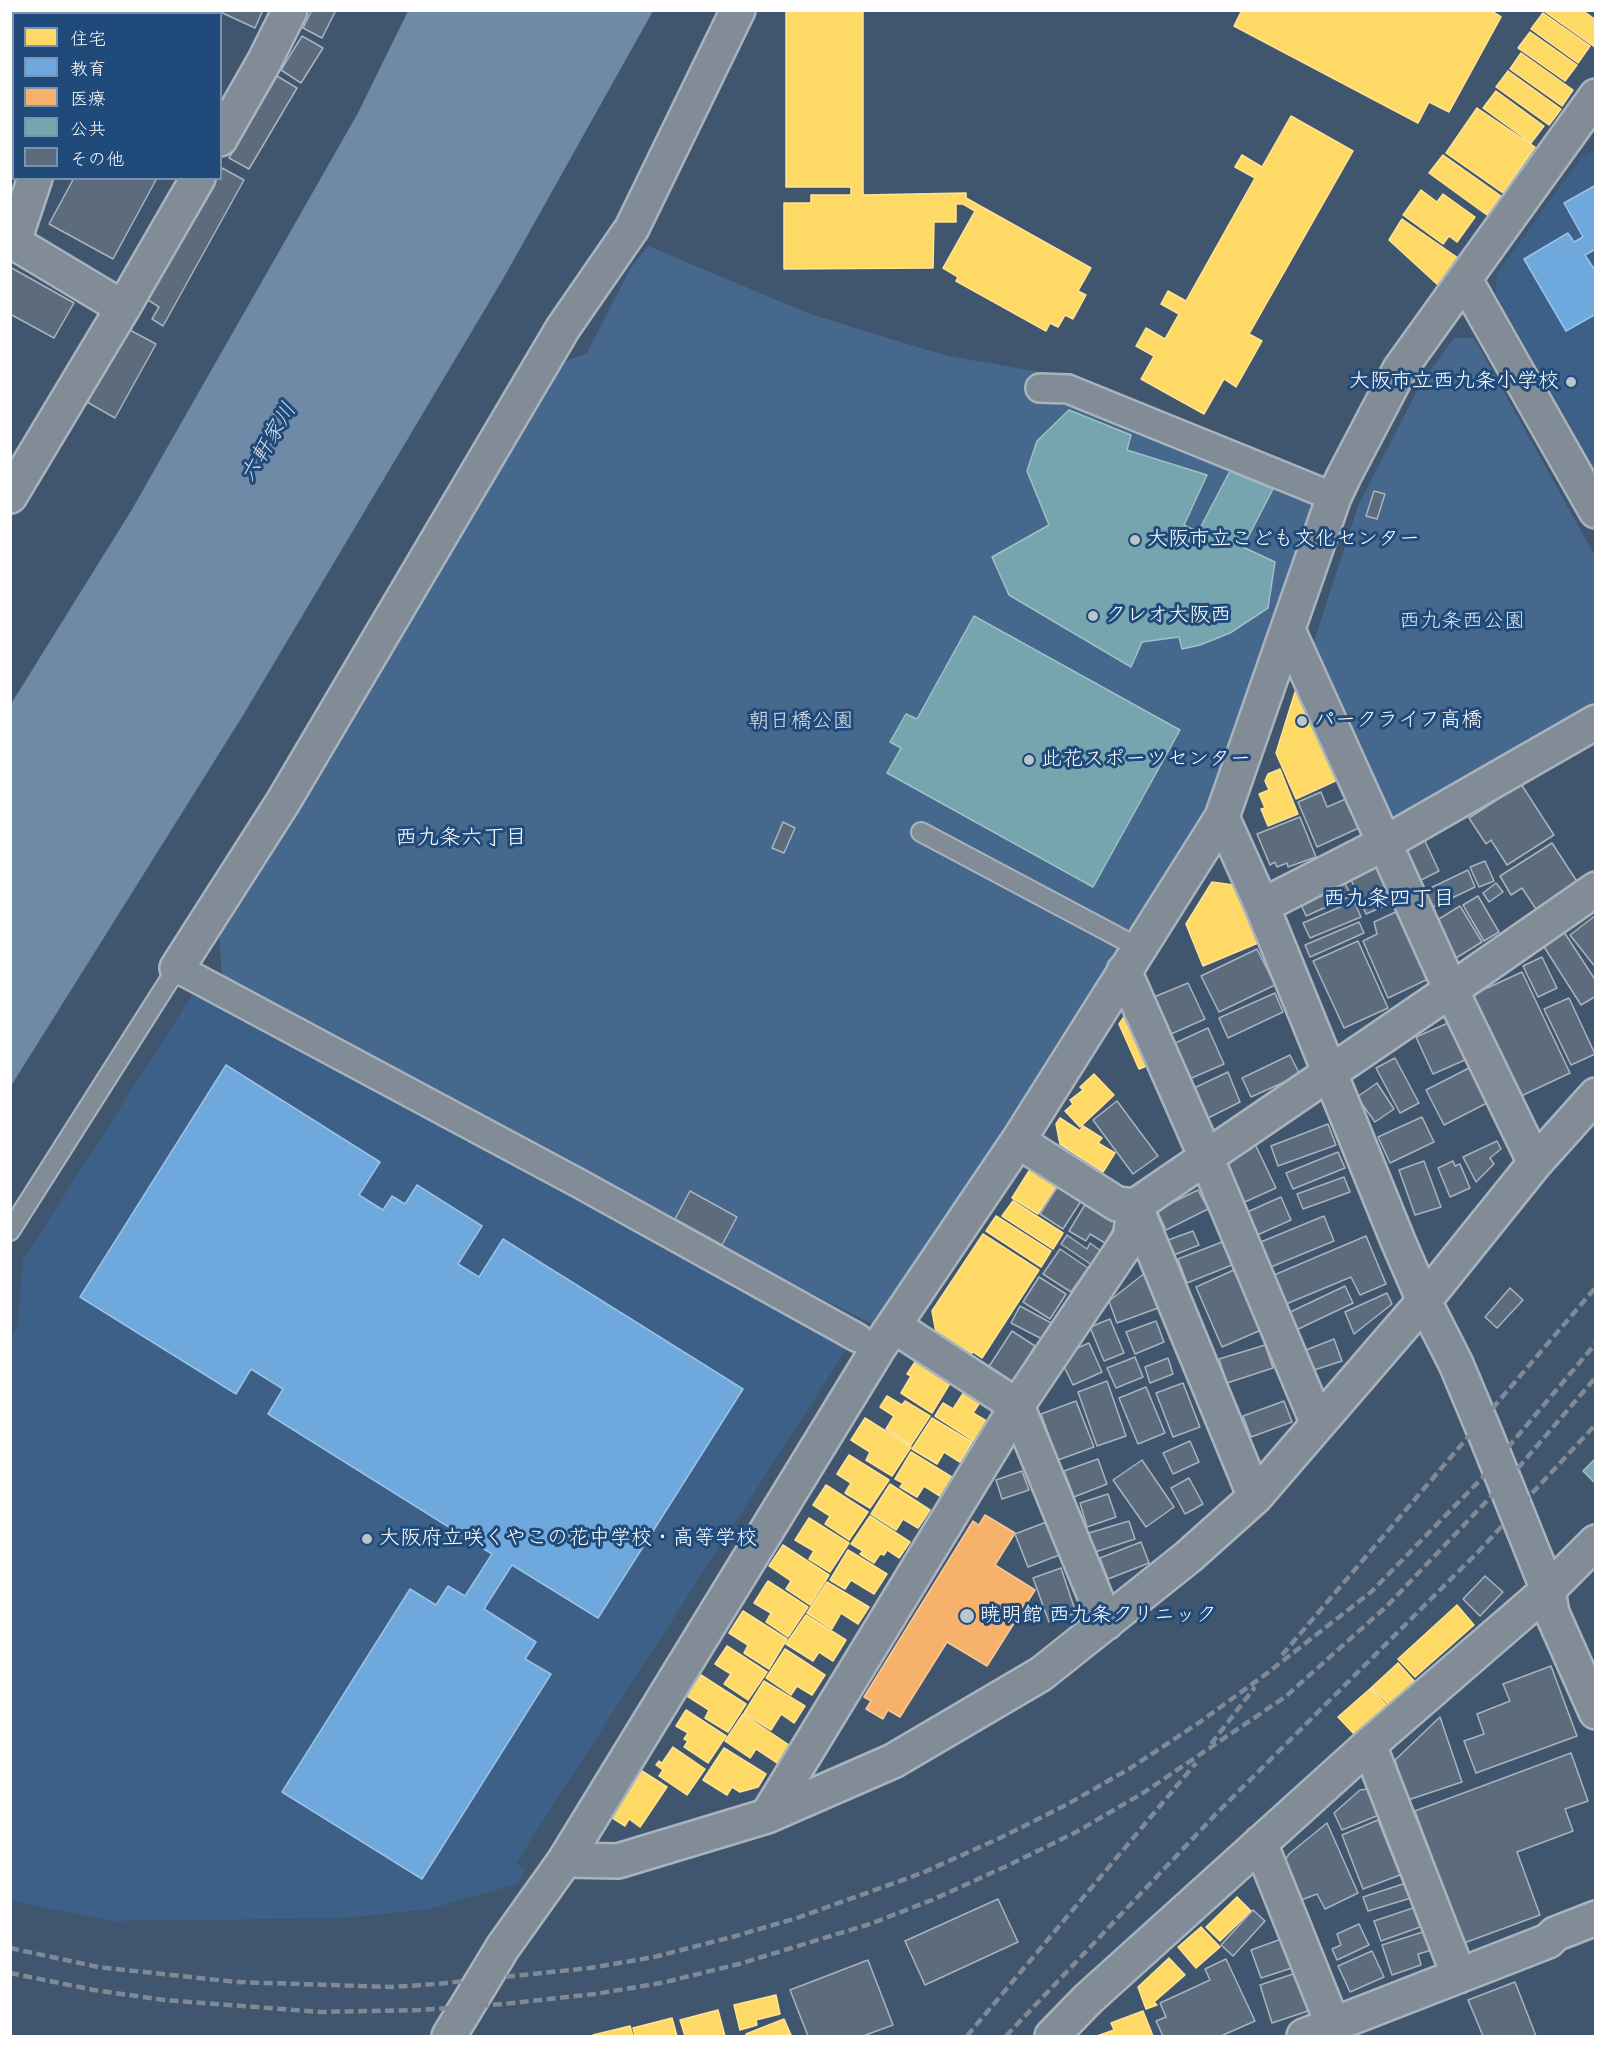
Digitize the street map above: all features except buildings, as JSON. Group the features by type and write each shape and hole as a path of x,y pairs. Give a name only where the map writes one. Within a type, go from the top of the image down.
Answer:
{"street":[{"path":"222,136 264,62 290,10"},
{"path":"738,10 632,228 563,328 283,802 177,968 592,1191 858,1338"},
{"path":"448,2037 503,1947 565,1860 894,1326 1018,1141 1222,817 1334,497 1400,369 1596,96"},
{"path":"34,180 12,241 110,300 124,306"},
{"path":"10,496 197,180"},
{"path":"1465,280 1596,511"},
{"path":"1040,388 1068,389 1334,497"},
{"path":"1288,630 1451,990 1535,1162"},
{"path":"1262,906 1385,843 1596,722"},
{"path":"1222,817 1262,906 1424,1301 1456,1364 1548,1590 1552,1613 1595,1707"},
{"path":"1018,1141 1117,1204 1135,1206 1596,889"},
{"path":"1132,959 1206,1157 1318,1424"},
{"path":"565,1860 618,1861 766,1816 893,1761 1041,1674 1188,1557 1256,1497 1424,1301 1535,1162 1596,1095"},
{"path":"766,1816 1017,1406 1130,1238 1135,1206"},
{"path":"1135,1206 1256,1497"},
{"path":"894,1326 1017,1406 1106,1623"},
{"path":"1052,2037 1088,1999 1369,1745 1548,1590 1596,1542"},
{"path":"1369,1745 1459,1976"},
{"path":"1260,1843 1318,2031 1548,1941 1555,1934 1596,1918"}],"lane":[{"path":"921,832 1132,959"},
{"path":"10,1231 177,968"}],"shaded area":[{"name":"大阪市立西九条小学校","path":"1595,151 1595,470 1496,295 1497,273 1581,158"},
{"name":"大阪府立咲くやこの花中学校・高等学校","path":"196,989 851,1342 516,1863 526,1870 518,1884 429,1909 346,1918 113,1921 11,1901 10,1337 17,1327 23,1260"}],"green space":[{"name":"朝日橋公園","path":"648,246 805,312 861,330 947,356 1076,378 1325,485 1215,806 1060,1040 876,1326 756,1265 222,982 219,928 325,764 557,365 587,353 630,269"},
{"name":"西九条西公園","path":"1454,338 1474,338 1595,556 1595,703 1395,816 1384,812 1311,651 1358,506 1420,385"}],"water":[{"name":"六軒家川","path":"408,11 653,11 503,279 242,717 11,1086 11,704 131,511 358,113"}],"railway":[{"path":"1282,1655 1596,1287"},
{"path":"10,1948 98,1967 236,1982 392,1987 436,1984 590,1968 654,1957 797,1918 922,1873 1066,1805 1129,1769 1200,1722 1266,1674 1371,1592 1483,1477 1596,1343"},
{"path":"10,1973 94,1990 164,2000 321,2012 420,2010 595,1994 661,1983 739,1964 870,1924 932,1900 1078,1831 1143,1793 1285,1697 1387,1606 1519,1467 1596,1377"},
{"path":"1006,2036 1216,1814 1478,1552 1596,1424"},
{"path":"1211,1744 1255,1687"},
{"path":"967,2036 1196,1763"}],"place":[{"name":"大阪市立西九条小学校","path":"1571,382"},
{"name":"大阪市立こども文化センター","path":"1135,540"},
{"name":"クレオ大阪西","path":"1093,616"},
{"name":"パークライフ高橋","path":"1302,721"},
{"name":"此花スポーツセンター","path":"1029,760"},
{"name":"大阪府立咲くやこの花中学校・高等学校","path":"367,1539"},
{"name":"暁明館 西九条クリニック","path":"967,1616"}],"district":[{"name":"西九条六丁目","path":"461,838"},
{"name":"西九条四丁目","path":"1389,899"}]}
